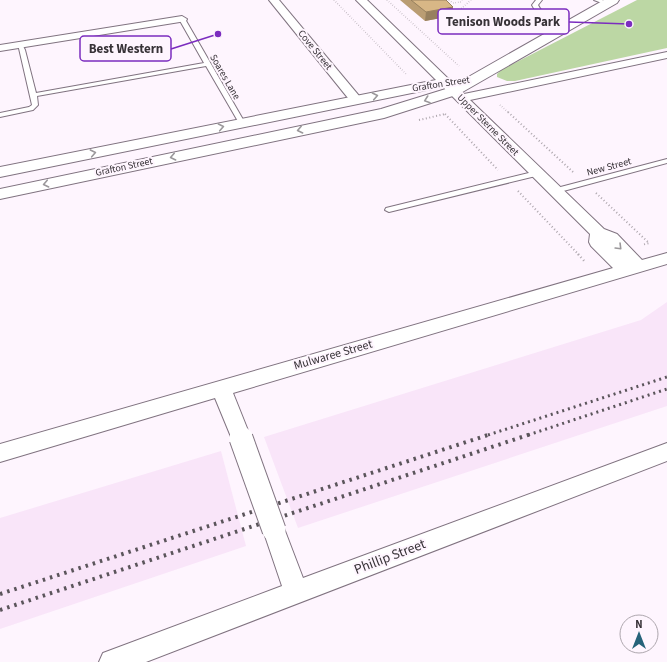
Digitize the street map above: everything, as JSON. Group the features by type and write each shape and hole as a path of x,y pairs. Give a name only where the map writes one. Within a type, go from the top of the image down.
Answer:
{"street":[{"name":"Cove Street","path":"274,0 356,100"},
{"name":"Upper Sterne Street","path":"361,0 598,233 597,242 616,253 631,267"},
{"name":"Grafton Street","path":"0,194 384,112 425,101 453,90 475,79 571,25 606,1"},
{"path":"0,48 182,19"},
{"name":"Grafton Street","path":"0,172 356,100 453,90 667,54"},
{"name":"Mulwaree Street","path":"0,453 631,267 667,258"},
{"path":"221,388 241,438 297,593"},
{"name":"Phillip Street","path":"112,662 667,452"}],"lane":[{"path":"539,0 535,5 537,11 543,16 571,25"},
{"name":"Soares Lane","path":"182,19 242,123"},
{"path":"0,115 31,109 36,103 31,88 25,56 20,45"},
{"path":"34,95 208,64"},
{"name":"New Street","path":"556,191 667,161"},
{"path":"389,210 494,185 537,173"}],"path":[{"path":"334,0 409,77"},
{"path":"386,0 459,66"},
{"path":"443,2 450,1 458,3 462,0"},
{"path":"450,14 468,4 470,0"},
{"path":"449,7 455,12"},
{"path":"499,104 649,243 579,265"}],"shaded area":[{"path":"667,302 667,406 298,528 264,437 641,320"},
{"path":"221,451 246,546 0,629 0,518"}],"green space":[{"path":"637,0 667,0 667,48 515,81 507,81 497,77 497,74 501,70"}],"building":[{"path":"411,0 446,0 453,7 426,12"}],"railway":[{"path":"488,435 667,377"},
{"path":"528,435 667,389"},
{"path":"0,594 491,434"},
{"path":"0,610 531,434"}],"place":[{"name":"Tenison Woods Park","path":"629,24"},
{"name":"Best Western","path":"218,34"}]}
